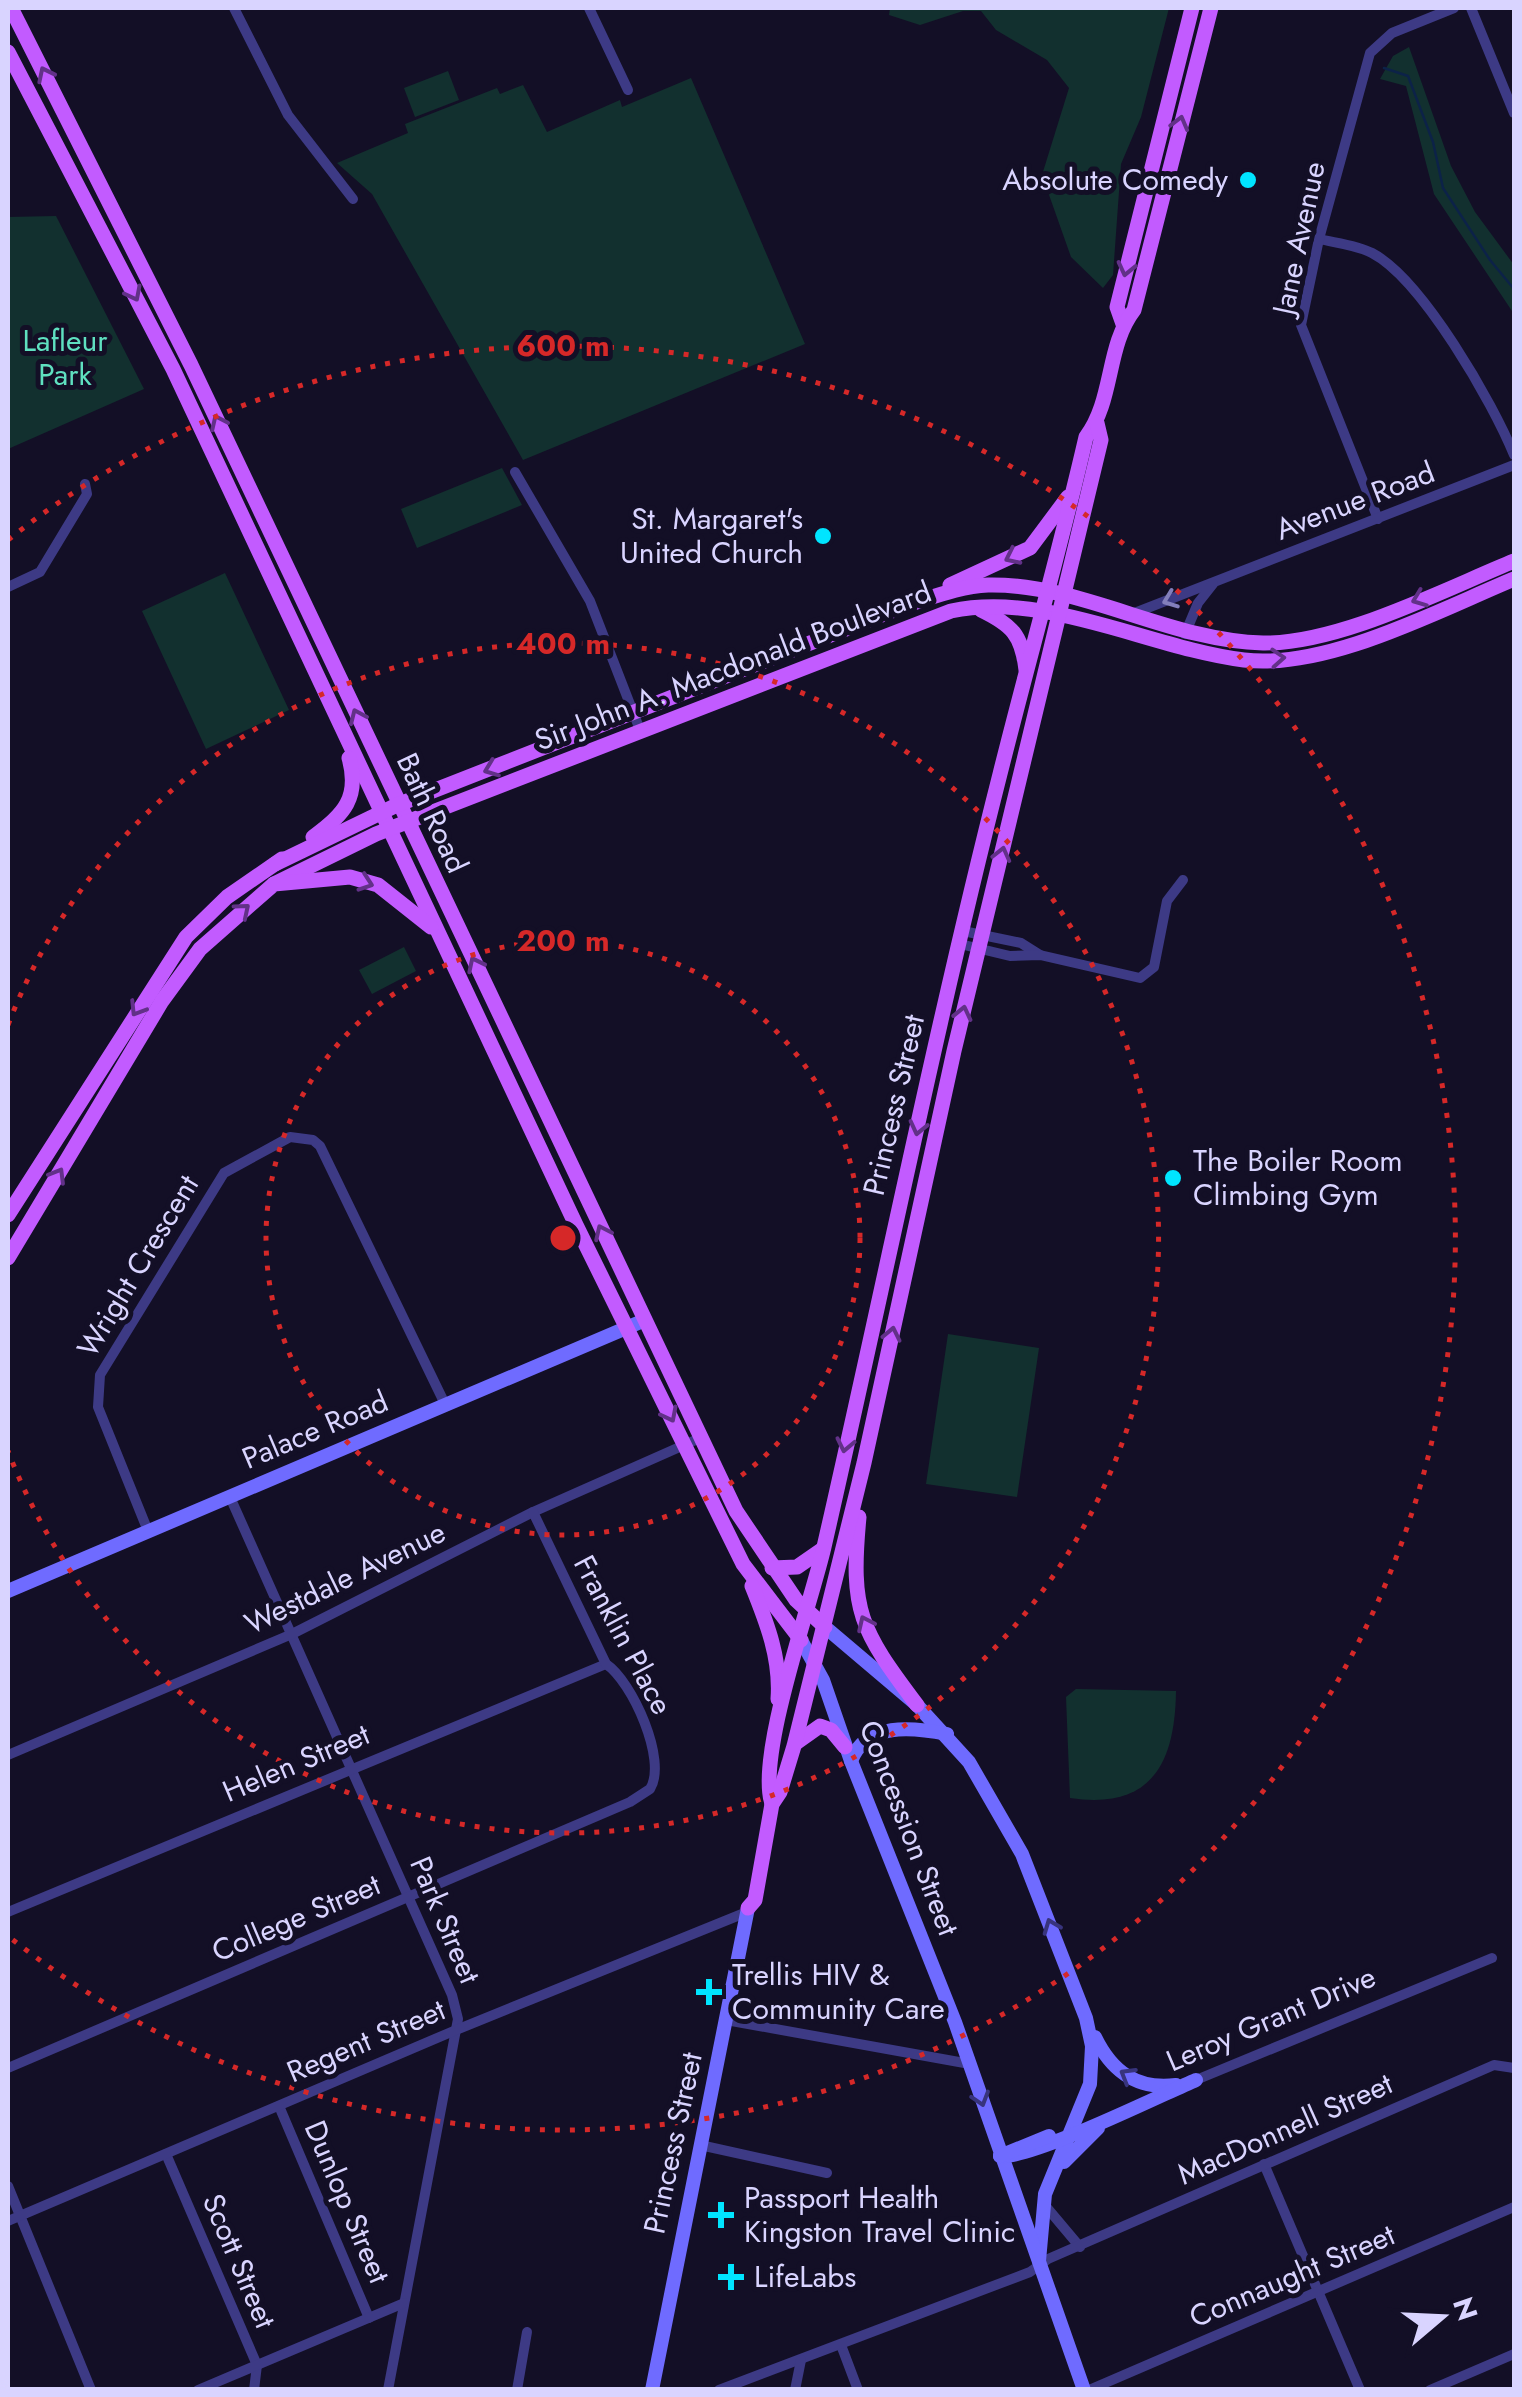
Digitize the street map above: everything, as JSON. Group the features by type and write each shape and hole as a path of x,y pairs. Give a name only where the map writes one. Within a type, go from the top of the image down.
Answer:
{"main road":[{"name":"Bath Road","path":"11,8 189,362 736,1511 772,1568 825,1627"},
{"name":"Princess Street","path":"1147,215 1192,8"},
{"name":"Princess Street","path":"652,2390 726,2020 749,1882 757,1873 772,1804 780,1792 794,1746 864,1463 1051,615 1086,437 1097,423 1122,324 1117,307 1212,8"},
{"name":"Bath Road","path":"8,52 172,369 626,1328 743,1564 801,1640"},
{"name":"Princess Street","path":"1055,595 1101,440 1097,423"},
{"path":"907,605 1030,548 1075,485"},
{"name":"Sir John A. Macdonald Boulevard","path":"8,1258 162,1001 200,949 274,884 389,830 917,621 973,606 1184,638 1260,643 1328,634 1514,562"},
{"name":"Sir John A. Macdonald Boulevard","path":"274,864 397,805 907,605 986,585 1055,595 1246,660 1326,651 1514,579"},
{"path":"973,606 1008,623 1022,640 1026,678"},
{"name":"Princess Street","path":"772,1804 767,1788 776,1732 823,1548 887,1248 1026,678 1051,615"},
{"path":"8,1215 186,937 227,898 332,824 352,797 354,773 336,716"},
{"path":"274,884 320,876 350,877 378,885 410,907 440,938"},
{"name":"Palace Road","path":"8,1591 645,1320"},
{"path":"864,1463 854,1576 857,1605 880,1656 917,1704"},
{"path":"772,1568 797,1567 823,1548"},
{"path":"743,1564 766,1620 779,1670 776,1732"},
{"name":"Concession Street","path":"825,1627 948,1734 998,1807 1022,1854 1086,2018 1093,2069 1044,2203 1038,2266"},
{"name":"Concession Street","path":"801,1640 815,1665 970,2064 1038,2266 1087,2390"},
{"path":"794,1746 820,1726 831,1730 848,1754 862,1741 895,1728 948,1734"},
{"path":"1086,2018 1109,2061 1126,2078 1155,2086 1196,2080"},
{"name":"Leroy Grant Drive","path":"1000,2156 1012,2147 1072,2132 1196,2080"},
{"path":"1051,2178 1080,2143 1119,2112"}],"street":[{"path":"234,8 288,114 310,149 353,198"},
{"path":"589,8 628,90"},
{"name":"Jane Avenue","path":"1378,519 1301,325 1319,239 1370,53 1392,33 1454,8"},
{"path":"1470,8 1514,113"},
{"path":"1319,239 1370,252 1399,272 1478,381 1514,456"},
{"name":"Avenue Road","path":"1126,616 1514,465"},
{"path":"515,472 590,601 640,730"},
{"path":"8,587 22,584 40,572 87,494 86,484"},
{"path":"1184,638 1198,602 1213,583"},
{"path":"962,938 1010,956 1040,955 1140,978 1149,975 1167,901 1183,880"},
{"name":"Wright Crescent","path":"148,1531 98,1408 100,1375 224,1173 290,1136 320,1146 446,1404"},
{"name":"Westdale Avenue","path":"8,1755 292,1634 533,1512 700,1438"},
{"name":"Park Street","path":"230,1497 452,1995 456,2030 388,2390"},
{"name":"Franklin Place","path":"533,1512 606,1664 626,1683 658,1762 654,1783"},
{"name":"Helen Street","path":"8,1912 606,1664"},
{"name":"College Street","path":"8,2068 638,1798 654,1783"},
{"name":"Regent Street","path":"8,2222 747,1910"},
{"name":"Leroy Grant Drive","path":"1196,2080 1492,1958"},
{"path":"726,2020 970,2064"},
{"name":"MacDonnell Street","path":"719,2390 1038,2266 1494,2065 1513,2067"},
{"name":"Dunlop Street","path":"278,2106 368,2318"},
{"path":"700,2145 827,2172"},
{"name":"Scott Street","path":"166,2154 256,2365 254,2390"},
{"path":"1264,2164 1360,2390"},
{"path":"8,2186 92,2390"},
{"path":"1044,2203 1080,2246"},
{"name":"Connaught Street","path":"1087,2390 1514,2206"},
{"path":"198,2390 404,2304"},
{"path":"517,2390 527,2332"},
{"path":"841,2345 858,2390"},
{"path":"1430,2390 1514,2354"},
{"path":"795,2390 801,2360"}],"green space":[{"path":"890,8 1169,8 1141,117 1121,164 1113,275 1103,288 1071,257 1042,175 1069,88 1047,60 996,30 981,11 963,11 920,25 889,15"},
{"path":"1409,47 1451,166 1475,212 1514,265 1514,314 1434,194 1406,86 1380,79 1393,56"},
{"path":"448,71 459,100 415,117 404,88"},
{"path":"691,78 805,344 523,460 372,194 337,163 408,133 405,124 497,88 500,94 523,85 547,132 620,100 622,107"},
{"name":"Lafleur Park","path":"56,216 144,389 8,449 8,217"},
{"path":"502,468 522,505 417,548 401,509"},
{"path":"225,573 289,710 206,749 142,611"},
{"path":"404,947 416,971 372,994 359,970"},
{"path":"948,1334 1039,1348 1017,1497 926,1484"},
{"path":"1076,1689 1176,1691 1170,1741 1163,1761 1153,1777 1138,1789 1120,1797 1070,1798 1066,1697"}],"waterway":[{"path":"1384,68 1408,76 1433,142 1443,188 1514,289"}],"place":[{"name":"Absolute Comedy","path":"1248,180"},
{"name":"St. Margaret's United Church","path":"823,536"},
{"name":"The Boiler Room Climbing Gym","path":"1173,1178"},
{"name":"Trellis HIV & Community Care","path":"709,1992"},
{"name":"Passport Health Kingston Travel Clinic","path":"721,2215"},
{"name":"LifeLabs","path":"731,2277"}]}
